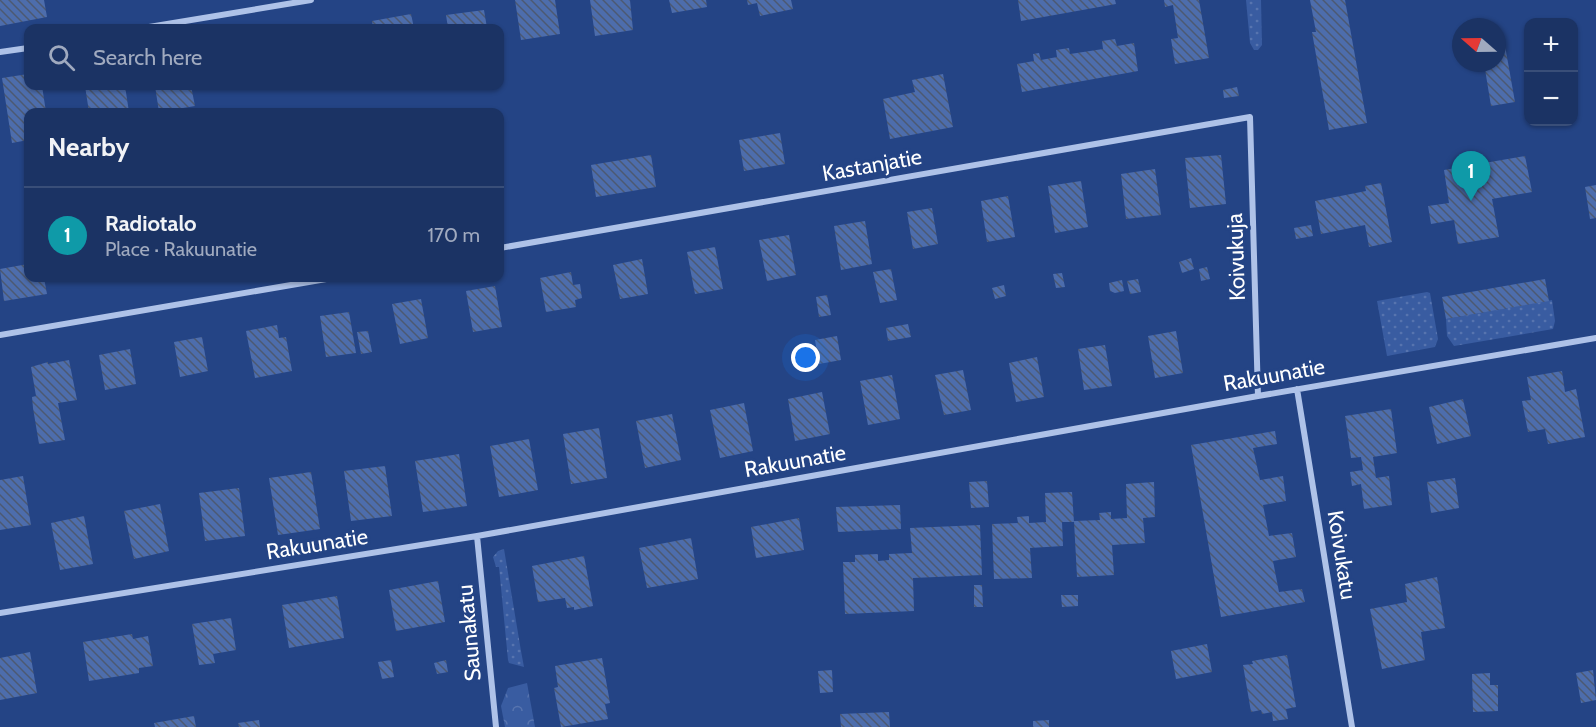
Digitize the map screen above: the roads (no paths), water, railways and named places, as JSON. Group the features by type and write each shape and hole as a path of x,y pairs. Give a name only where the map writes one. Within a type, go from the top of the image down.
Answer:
{"street":[{"path":"167,24 311,0"},
{"path":"0,52 24,49"},
{"name":"Kastanjatie","path":"504,247 1251,117"},
{"name":"Koivukuja","path":"1251,117 1258,396"},
{"path":"0,335 309,282"},
{"name":"Rakuunatie","path":"0,614 477,536 1297,389 1596,338"},
{"name":"Koivukatu","path":"1297,389 1352,727"},
{"name":"Saunakatu","path":"477,536 496,727"}],"place":[{"name":"Radiotalo","path":"1471,201"}]}
